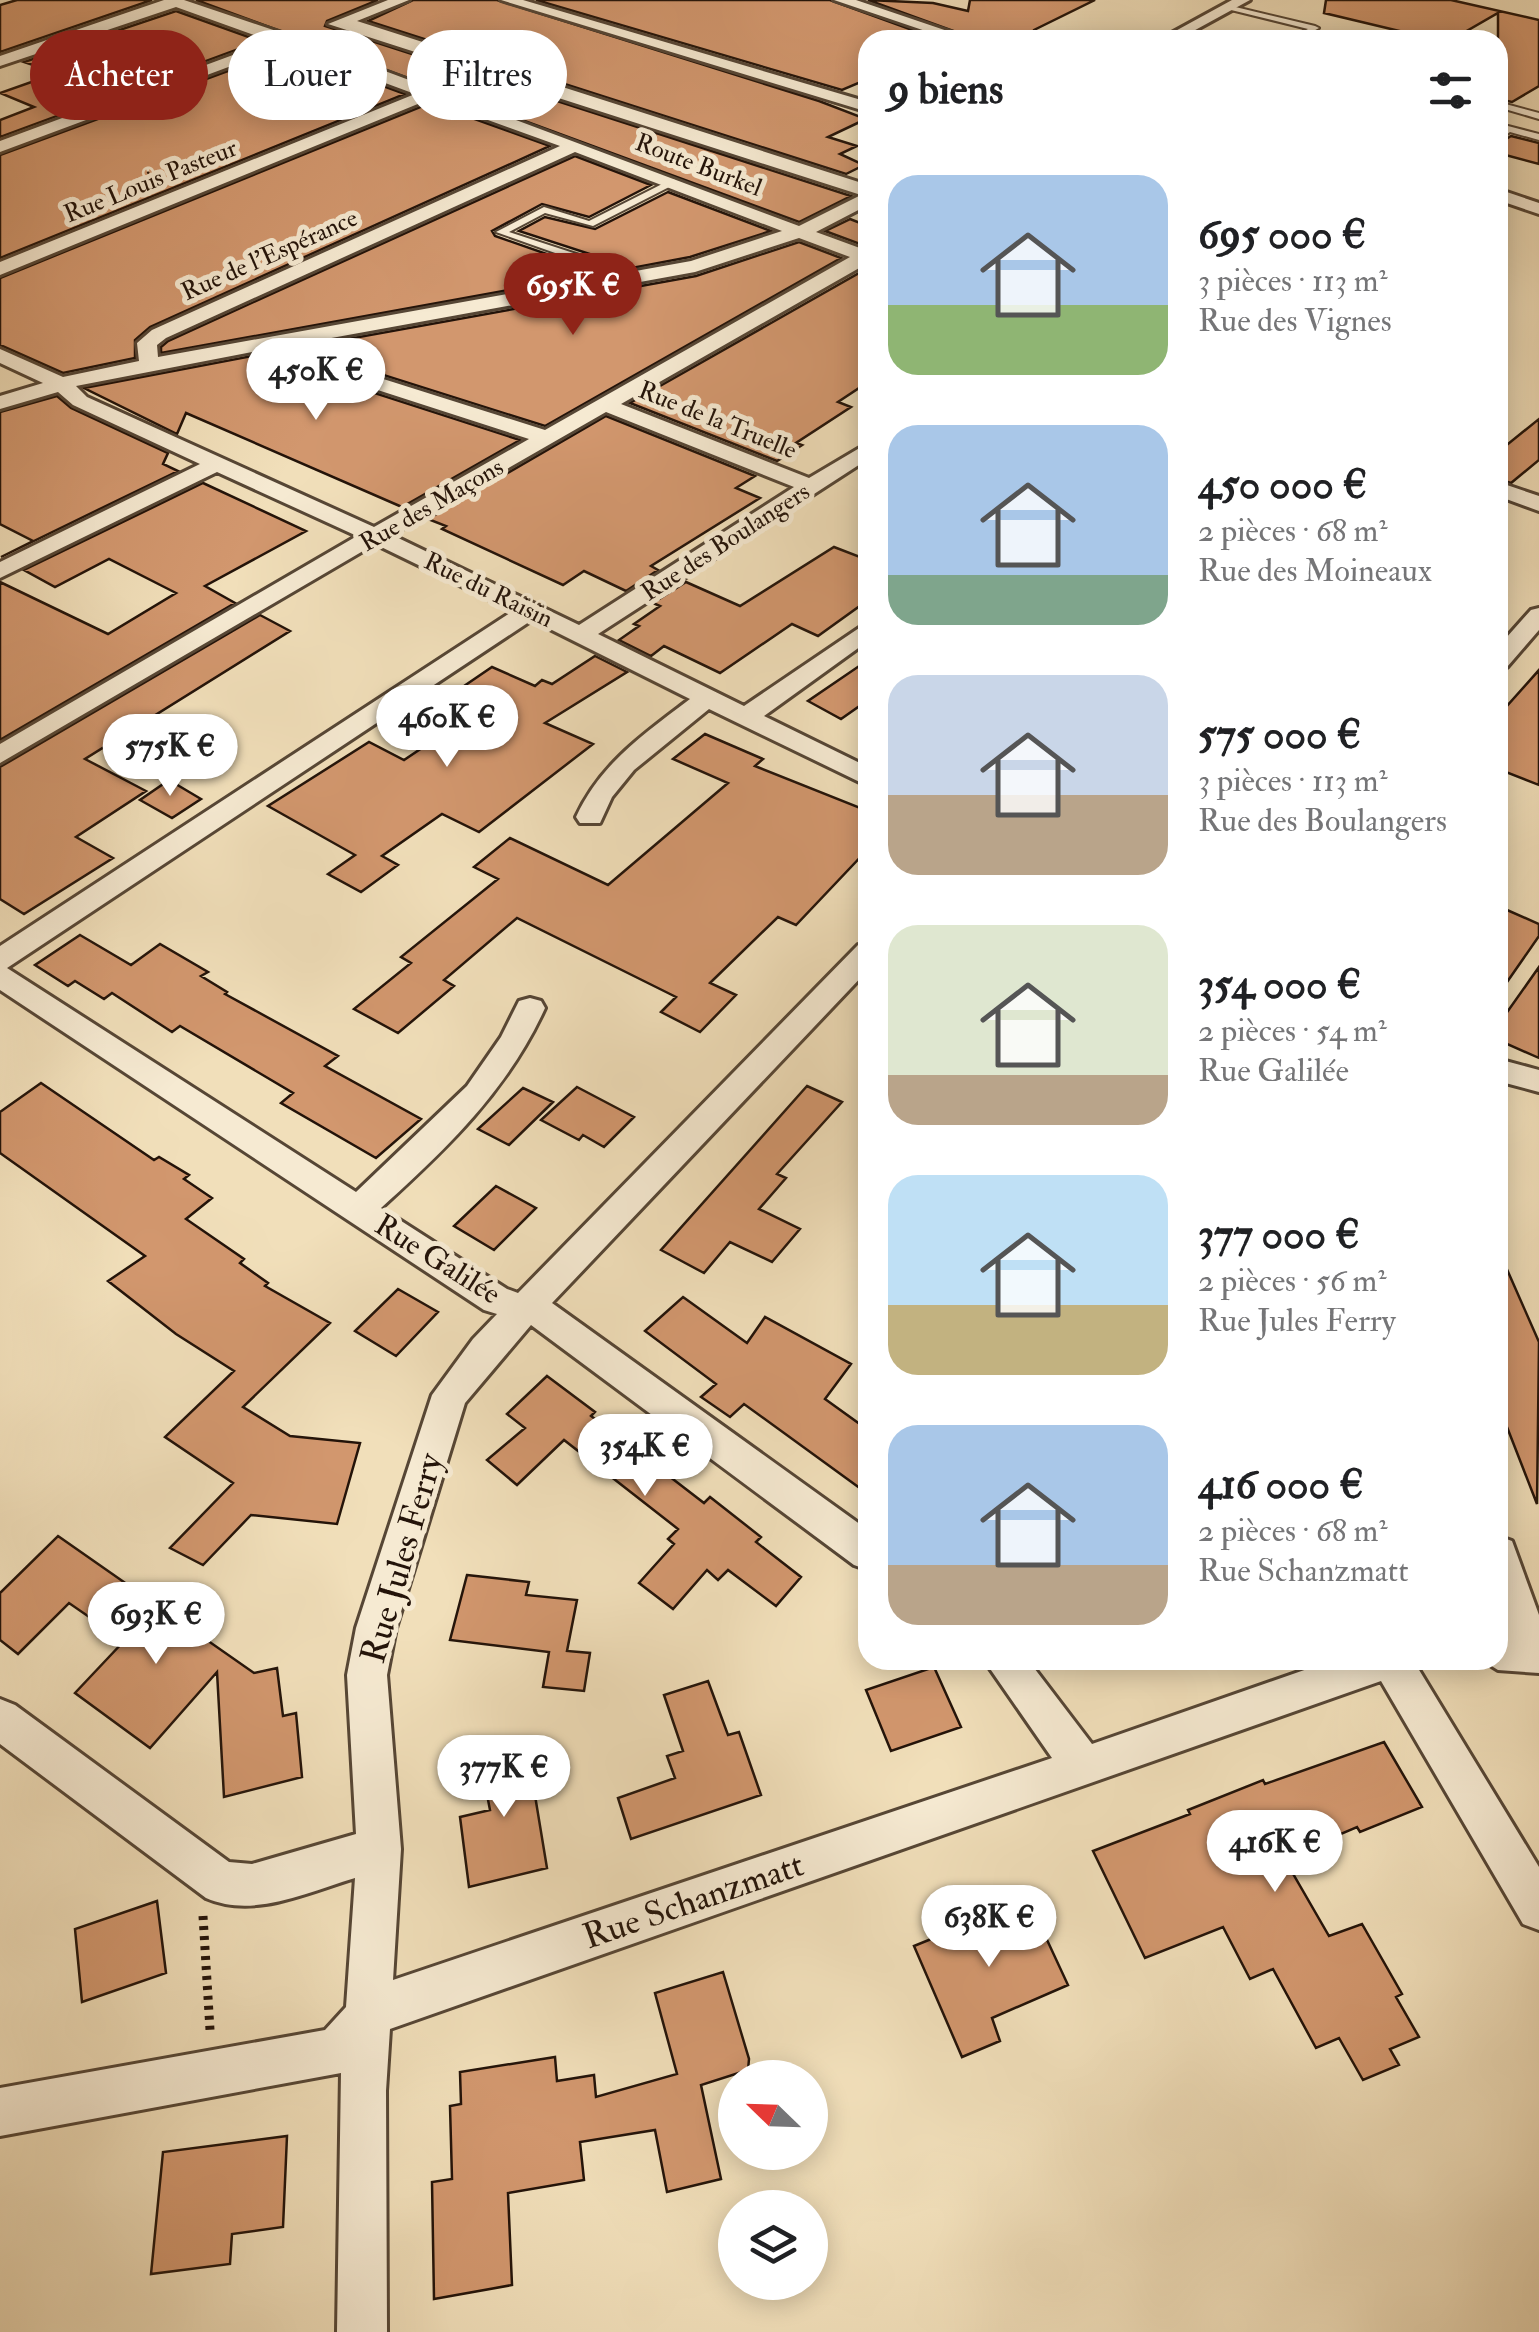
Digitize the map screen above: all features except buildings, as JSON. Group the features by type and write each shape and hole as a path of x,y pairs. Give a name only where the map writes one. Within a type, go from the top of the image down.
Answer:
{"street":[{"path":"402,0 334,24 858,187"},
{"path":"508,0 858,104"},
{"path":"841,0 934,30"},
{"path":"876,12 901,0"},
{"path":"0,61 174,1"},
{"name":"Route Burkel","path":"174,1 255,30"},
{"path":"1185,30 1237,3"},
{"path":"0,147 228,62"},
{"name":"Rue Louis Pasteur","path":"0,269 407,101"},
{"name":"Route Burkel","path":"505,120 858,254"},
{"name":"Rue de l'Espérance","path":"149,364 147,343 159,334 575,146"},
{"path":"1508,198 1539,209"},
{"path":"0,402 149,364 710,263 797,232 858,203"},
{"name":"Rue des Maçons","path":"0,755 546,437 858,261"},
{"path":"254,344 546,437"},
{"name":"Rue du Raisin","path":"0,355 62,384 80,401 532,609 858,773"},
{"name":"Rue de la Truelle","path":"604,404 810,486"},
{"name":"Rue des Boulangers","path":"582,634 858,455"},
{"path":"0,570 218,463"},
{"path":"1508,493 1539,504"},
{"path":"0,960 532,609"},
{"path":"1508,651 1539,615"},
{"path":"746,717 858,637"},
{"path":"590,817 600,795 622,765 708,698"},
{"name":"Rue Jules Ferry","path":"362,2332 363,2090 379,1849 368,1724 368,1675 376,1628 450,1395 525,1308 858,962"},
{"name":"Rue Galilée","path":"0,976 496,1300 546,1315 858,1546"},
{"path":"358,1210 471,1107 507,1056 530,1008"},
{"path":"1508,1072 1539,1080"},
{"path":"1508,1593 1523,1653"},
{"path":"1011,1670 1084,1768"},
{"name":"Rue Schanzmatt","path":"0,2112 336,2051 369,2015 398,2001 1361,1670"},
{"path":"1395,1670 1539,1908"},
{"path":"0,1719 220,1883 252,1886 379,1849"}],"lane":[{"path":"1237,3 1315,28 1311,30"},
{"path":"1508,108 1539,116"},
{"path":"1508,129 1539,137"},
{"path":"572,289 568,282 597,264 501,232 544,210 590,224 672,182"}],"path":[{"path":"202,1873 210,2030"}]}
